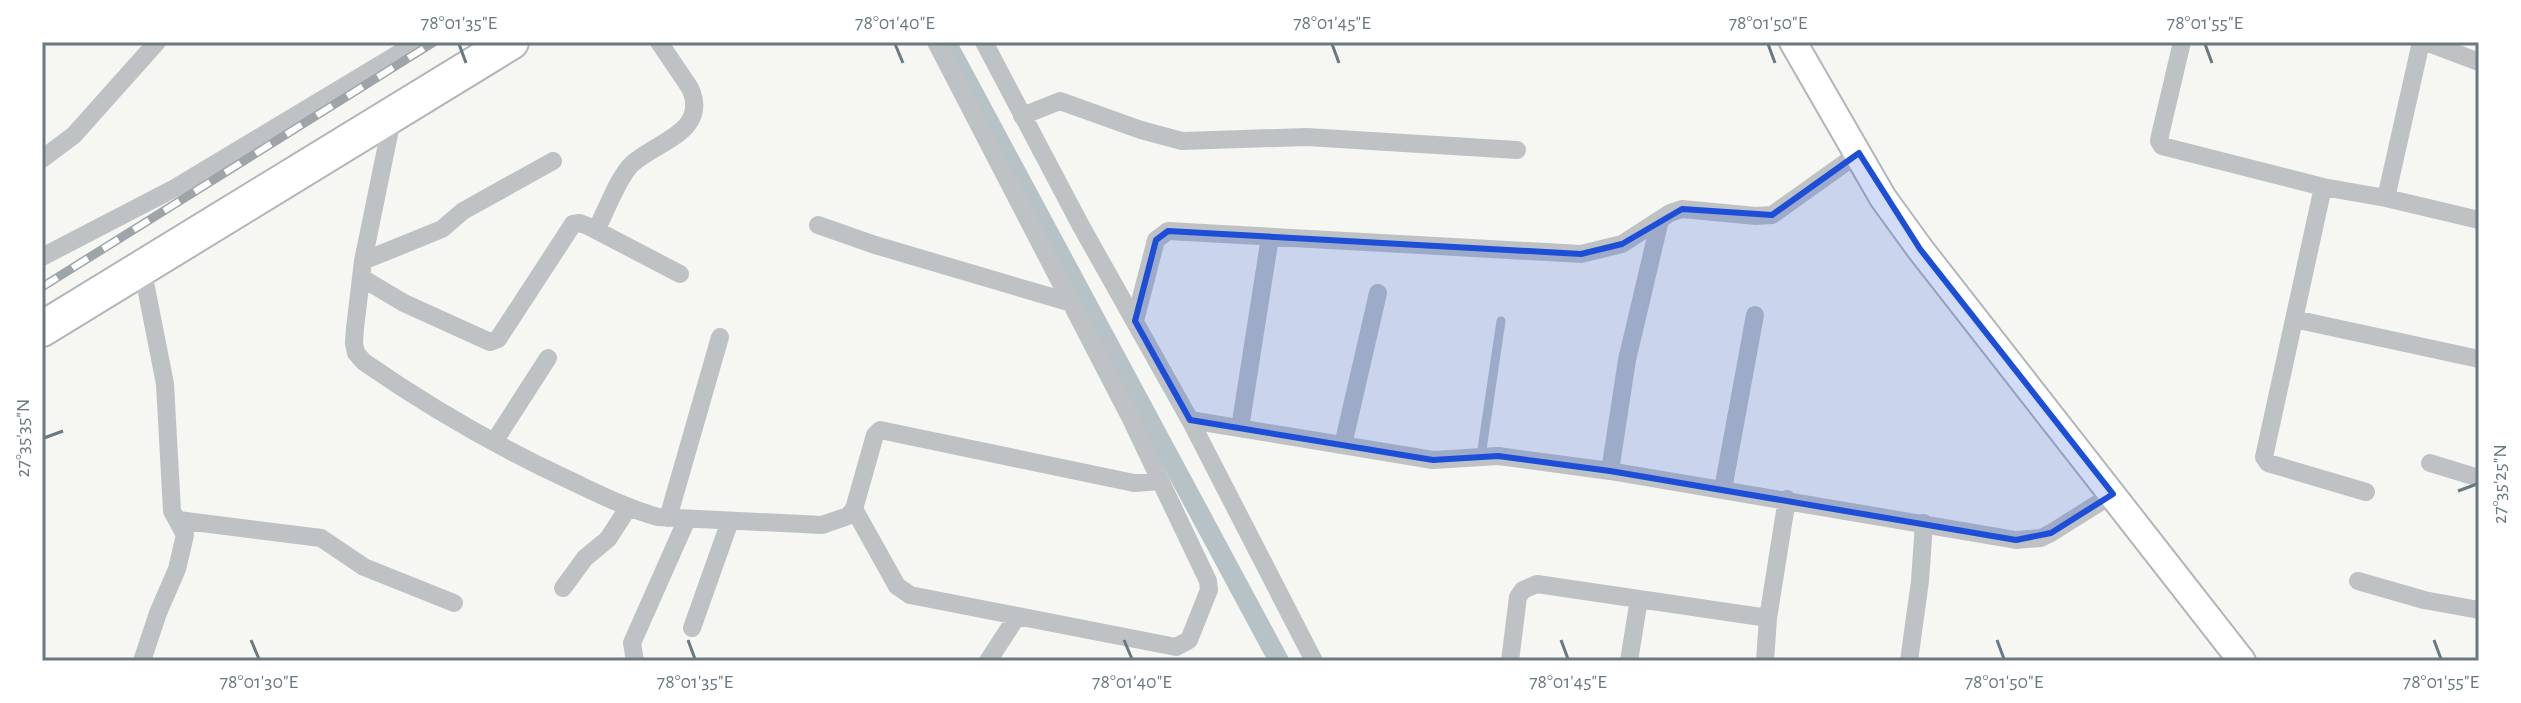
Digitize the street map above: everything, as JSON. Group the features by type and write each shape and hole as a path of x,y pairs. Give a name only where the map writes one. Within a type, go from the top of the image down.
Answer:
{"highway":[{"path":"42,329 511,42"}],"street":[{"path":"42,159 74,135 157,42"},
{"path":"42,257 175,188 418,42"},
{"path":"596,230 633,164 669,141 690,121 693,113 690,88 659,42"},
{"path":"854,509 902,591 910,595 1165,654 1189,640 1210,585 1072,303 936,42"},
{"path":"984,42 1190,420 1314,661"},
{"path":"1793,42 1883,198 2236,657"},
{"path":"2182,42 2159,141 2162,146 2323,187 2479,220"},
{"path":"2386,198 2424,42 2479,62"},
{"path":"1022,116 1060,101 1182,141 1307,137 1517,150"},
{"path":"393,115 363,270 355,328 356,353 364,362 428,407 628,508 668,518 822,525 848,516 854,509 875,435 880,430 1134,483 1161,481"},
{"path":"1135,321 1156,240 1172,231 1581,254 1622,244 1670,213 1682,209 1772,215 1859,153"},
{"path":"363,270 442,229 463,211 553,161"},
{"path":"2323,187 2264,457 2268,463 2366,492"},
{"path":"1610,471 1627,360 1660,220"},
{"path":"363,270 404,303 490,342 498,339 573,224 580,223 596,230 680,274"},
{"path":"818,225 935,264 1072,303"},
{"path":"1240,428 1270,237"},
{"path":"142,267 165,384 171,506 185,535 177,569 142,661"},
{"path":"1343,445 1378,293"},
{"path":"1723,489 1755,315"},
{"path":"2294,319 2479,359"},
{"path":"668,518 720,337"},
{"path":"494,442 548,358"},
{"path":"1190,420 1433,460 1498,456 1610,471 2016,540 2041,538 2113,494"},
{"path":"2430,463 2479,478"},
{"path":"1765,661 1768,618 1787,499"},
{"path":"563,588 585,558 608,539 628,508"},
{"path":"635,661 632,643 687,519"},
{"path":"178,520 311,535 332,543 364,567 454,603"},
{"path":"692,628 730,521"},
{"path":"1909,661 1924,523"},
{"path":"2358,581 2424,600 2479,610"},
{"path":"1510,661 1518,597 1528,586 1537,584 1768,618"},
{"path":"1629,661 1639,599"},
{"path":"988,661 1016,618"}],"lane":[{"path":"1481,456 1501,321"}],"highlighted area":[{"path":"1859,153 1920,249 2113,494 2051,533 2016,540 1610,471 1498,456 1433,460 1190,420 1135,321 1156,240 1168,231 1581,254 1622,244 1682,209 1772,215"}],"waterway":[{"path":"946,42 1279,661"}],"railway":[{"path":"42,287 434,42"}]}
